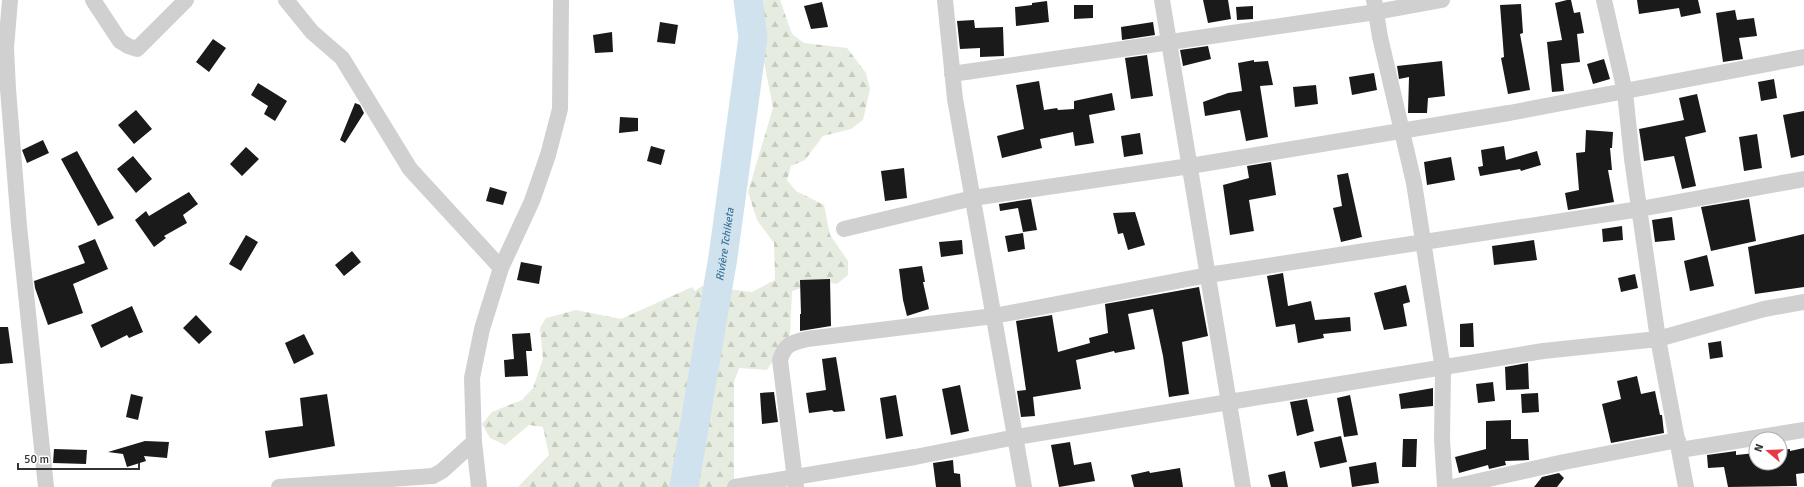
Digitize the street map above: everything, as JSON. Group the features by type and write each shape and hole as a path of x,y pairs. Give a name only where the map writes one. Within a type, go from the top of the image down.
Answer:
{"street":[{"path":"10,0 6,48 8,89 19,226 46,487"},
{"path":"92,0 120,41 137,49 186,0"},
{"path":"286,0 312,32 342,58 410,169 501,268"},
{"path":"479,487 474,442 472,378 482,328 501,268 532,200 548,155 560,109 561,0"},
{"path":"946,0 955,98 1024,487"},
{"path":"1162,0 1243,487"},
{"path":"952,74 1170,43 1375,6 1442,0"},
{"path":"1604,0 1625,92 1632,159 1658,339 1686,487"},
{"path":"1375,6 1383,50 1414,183 1443,369 1442,439 1445,487"},
{"path":"844,228 973,198 1190,166 1509,114 1804,57"},
{"path":"795,482 780,360 783,350 791,343 807,339 994,316 1208,275 1640,208 1804,180"},
{"path":"735,487 795,482 1016,437 1229,402 1543,352 1658,339 1764,309 1804,302"},
{"path":"1453,487 1564,462 1679,445 1804,430"},
{"path":"279,487 310,486 433,476 442,471 474,442"}],"green space":[{"path":"752,0 780,0 792,34 804,43 847,48 866,73 870,89 863,120 851,129 823,136 805,160 791,166 787,180 796,191 824,205 830,235 848,261 848,275 837,284 822,281 792,291 790,334 767,370 739,368 734,382 734,480 730,487 518,487 549,455 543,427 529,425 505,445 490,438 482,424 492,412 522,400 533,388 543,359 540,328 546,318 576,310 621,319 692,287 695,291 702,286 752,292 775,280 774,243 757,220 748,192 773,108"}],"building":[{"path":"1203,0 1228,0 1231,19 1208,23"},
{"path":"1571,0 1574,13 1580,12 1584,33 1577,34 1580,62 1561,64 1564,91 1552,92 1547,42 1562,40 1555,3"},
{"path":"1637,0 1698,0 1701,13 1681,17 1679,8 1639,14"},
{"path":"1047,1 1049,22 1016,26 1015,7"},
{"path":"822,2 828,27 811,29 804,6"},
{"path":"1521,4 1523,33 1520,34 1530,90 1508,94 1501,58 1504,57 1500,5"},
{"path":"1074,5 1093,5 1093,18 1074,19"},
{"path":"1253,6 1253,19 1237,20 1236,7"},
{"path":"1735,10 1737,20 1754,18 1757,36 1739,38 1743,59 1723,62 1716,13"},
{"path":"974,20 975,28 1003,27 1004,56 980,57 980,48 960,49 957,21"},
{"path":"660,22 678,25 675,44 657,42"},
{"path":"1153,22 1155,35 1122,40 1121,27"},
{"path":"612,32 613,52 595,53 593,35"},
{"path":"213,39 226,48 209,72 196,62"},
{"path":"1208,46 1211,59 1183,66 1180,50"},
{"path":"1147,55 1153,96 1131,99 1125,58"},
{"path":"1604,59 1610,79 1593,84 1587,64"},
{"path":"1254,60 1254,62 1268,61 1273,85 1260,86 1268,137 1246,141 1240,110 1205,116 1203,102 1228,93 1242,91 1238,63"},
{"path":"1442,61 1445,96 1428,98 1427,113 1408,113 1409,77 1399,79 1397,66"},
{"path":"1374,73 1377,90 1352,95 1349,77"},
{"path":"1774,79 1777,98 1761,101 1758,82"},
{"path":"1039,81 1044,110 1057,108 1058,110 1074,109 1074,101 1112,93 1115,110 1089,115 1094,143 1075,146 1073,132 1040,139 1042,148 1002,158 997,136 1024,129 1016,85"},
{"path":"258,83 287,101 275,121 264,114 268,106 251,95"},
{"path":"1316,85 1318,104 1295,107 1293,87"},
{"path":"1697,94 1706,132 1685,137 1696,186 1682,189 1674,156 1644,161 1639,129 1684,120 1679,98"},
{"path":"355,103 360,105 364,113 345,143 340,140"},
{"path":"136,110 152,129 134,144 118,125"},
{"path":"1804,111 1804,155 1791,158 1783,115"},
{"path":"620,117 638,118 638,131 619,133"},
{"path":"1586,130 1613,132 1612,148 1610,148 1612,170 1608,170 1614,202 1568,210 1565,193 1579,190 1576,153 1585,152"},
{"path":"1140,133 1143,154 1124,157 1121,136"},
{"path":"1757,134 1762,168 1744,171 1739,137"},
{"path":"43,140 49,153 27,163 22,150"},
{"path":"651,146 665,150 661,165 647,161"},
{"path":"1504,146 1506,160 1537,151 1541,165 1521,171 1520,169 1480,176 1478,167 1483,166 1481,150"},
{"path":"246,147 259,159 242,176 230,164"},
{"path":"77,151 114,218 98,226 61,159"},
{"path":"133,156 152,179 136,193 117,169"},
{"path":"1451,157 1455,180 1427,185 1424,162"},
{"path":"1271,162 1276,195 1249,200 1254,231 1230,235 1223,185 1249,178 1247,166"},
{"path":"904,168 907,198 885,201 881,171"},
{"path":"1348,173 1362,237 1341,242 1333,208 1342,206 1337,175"},
{"path":"490,187 507,192 503,205 486,201"},
{"path":"189,192 198,204 183,215 187,223 164,236 166,238 154,247 135,220 146,211 149,216"},
{"path":"1031,199 1037,230 1023,232 1018,208 1000,211 999,204"},
{"path":"1749,199 1756,241 1711,251 1701,207"},
{"path":"1135,212 1145,245 1128,250 1123,233 1118,234 1113,213"},
{"path":"1672,217 1675,240 1655,242 1652,220"},
{"path":"1622,226 1623,240 1603,242 1602,229"},
{"path":"1023,233 1025,249 1008,252 1005,236"},
{"path":"1804,234 1804,287 1755,294 1748,247"},
{"path":"246,235 258,242 241,271 229,264"},
{"path":"95,239 108,269 73,284 83,313 48,325 34,281 85,263 78,246"},
{"path":"962,240 963,254 941,257 939,242"},
{"path":"1534,240 1537,260 1494,265 1492,246"},
{"path":"352,251 361,262 344,276 335,265"},
{"path":"1707,255 1714,286 1690,291 1684,261"},
{"path":"521,262 542,266 539,284 517,280"},
{"path":"922,266 925,282 923,282 929,309 907,316 903,300 899,269"},
{"path":"1283,273 1288,306 1311,301 1315,320 1350,317 1351,331 1323,334 1324,338 1298,343 1295,324 1276,327 1267,276"},
{"path":"1635,274 1638,288 1621,292 1618,278"},
{"path":"830,279 831,326 800,331 800,280"},
{"path":"1406,285 1410,302 1403,304 1407,326 1384,330 1374,293"},
{"path":"1199,287 1208,336 1182,342 1189,394 1169,397 1163,356 1153,309 1128,314 1135,349 1115,353 1114,351 1076,360 1081,389 1033,397 1035,416 1021,417 1017,391 1026,390 1016,321 1052,315 1058,352 1090,343 1089,338 1108,333 1105,304"},
{"path":"132,306 143,332 129,338 127,335 101,348 91,325"},
{"path":"196,315 212,332 199,344 183,328"},
{"path":"1473,323 1474,347 1460,347 1460,324"},
{"path":"0,327 8,327 13,363 0,364"},
{"path":"530,333 532,351 526,351 528,376 505,377 504,360 514,359 512,334"},
{"path":"304,334 314,354 294,364 285,343"},
{"path":"1721,341 1723,357 1710,359 1708,343"},
{"path":"836,357 845,411 834,412 832,410 809,413 806,393 826,390 822,359"},
{"path":"1528,363 1529,389 1506,390 1505,367"},
{"path":"1637,376 1641,394 1655,391 1660,415 1662,415 1664,433 1611,443 1602,404 1621,399 1617,381"},
{"path":"1493,382 1495,401 1478,403 1476,384"},
{"path":"960,385 969,431 951,435 942,389"},
{"path":"1433,388 1433,406 1401,409 1399,394"},
{"path":"774,392 778,422 762,424 760,393"},
{"path":"1538,393 1539,412 1522,413 1521,394"},
{"path":"131,394 143,397 138,420 126,417"},
{"path":"327,394 335,446 269,458 265,431 303,426 300,398"},
{"path":"896,395 903,436 886,439 880,398"},
{"path":"1350,395 1358,435 1344,437 1337,398"},
{"path":"1307,399 1314,431 1297,436 1290,402"},
{"path":"1511,420 1511,439 1528,439 1529,460 1505,461 1506,465 1489,469 1488,465 1459,473 1455,457 1486,449 1486,421"},
{"path":"1341,436 1347,462 1320,468 1314,442"},
{"path":"1403,439 1417,439 1416,467 1402,467"},
{"path":"145,441 169,442 167,458 144,456 146,461 127,467 123,454 108,452"},
{"path":"1070,442 1074,465 1091,462 1095,481 1059,487 1051,445"},
{"path":"1804,448 1804,473 1796,474 1797,486 1728,487 1724,467 1708,468 1707,455 1736,451 1736,455 1748,454 1748,471 1788,471 1788,449 1790,449 1790,451"},
{"path":"54,449 87,450 86,464 53,463"},
{"path":"953,460 954,473 960,474 961,487 936,487 933,463"},
{"path":"1376,462 1379,483 1352,487 1349,467"},
{"path":"1180,468 1183,487 1134,487 1131,475 1149,471 1150,473"},
{"path":"1285,471 1288,487 1271,487 1268,475"},
{"path":"1559,473 1564,478 1557,487 1534,487 1542,477"}],"waterway":[{"name":"Rivière Tchiketa","path":"684,487 723,257 753,37 748,0"}]}
